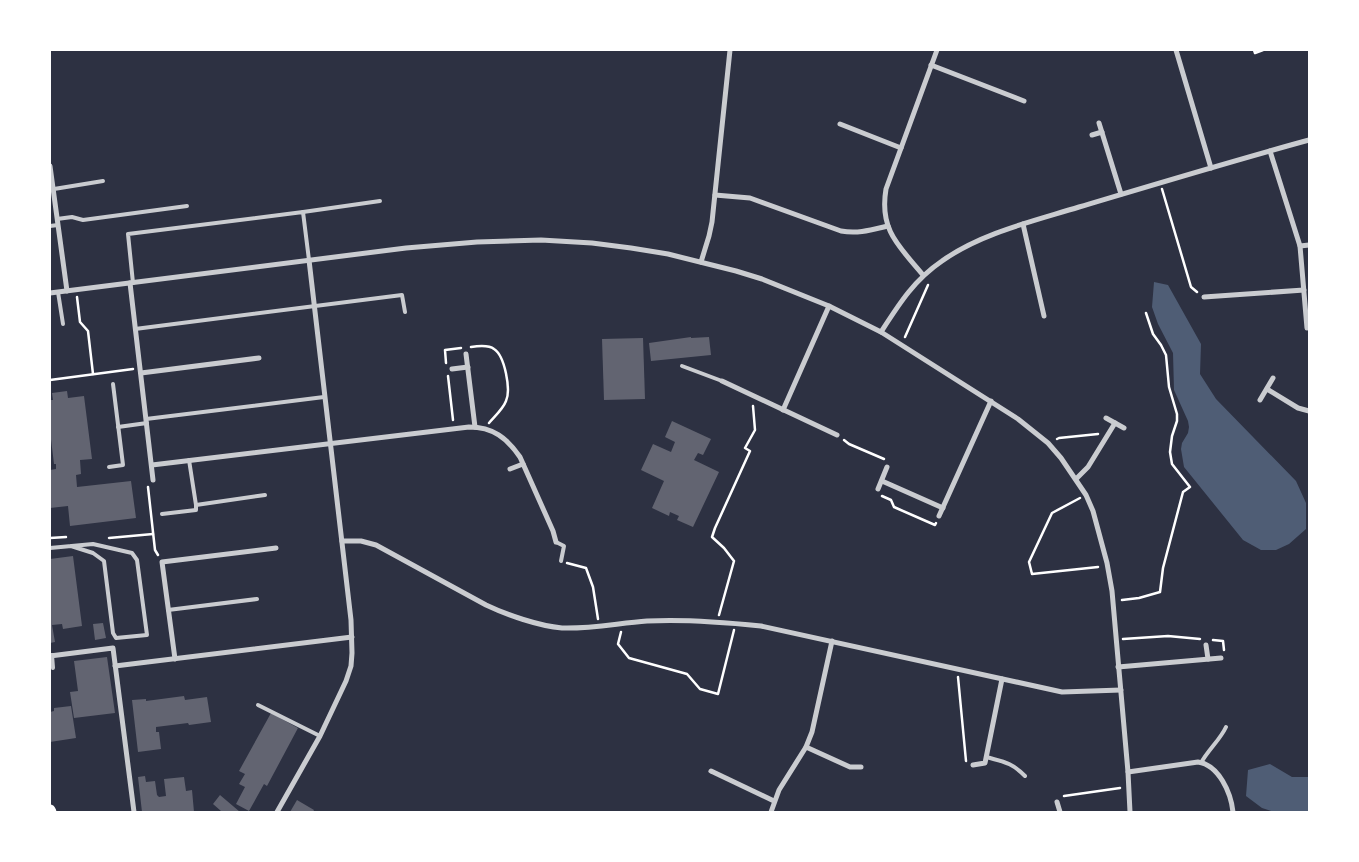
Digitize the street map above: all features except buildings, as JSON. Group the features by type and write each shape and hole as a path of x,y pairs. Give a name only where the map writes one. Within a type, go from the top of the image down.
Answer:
{"street":[{"path":"701,262 709,236 715,195 730,50"},
{"path":"924,275 898,245 888,226 885,214 885,195 937,50"},
{"path":"1176,50 1211,168"},
{"path":"932,65 1024,100"},
{"path":"1099,123 1121,194"},
{"path":"840,124 901,148"},
{"path":"1092,135 1102,132"},
{"path":"881,332 901,300 924,275 959,250 975,242 1023,224 1121,194 1309,140"},
{"path":"1270,151 1300,246 1307,328"},
{"path":"50,166 67,291"},
{"path":"715,195 750,198 851,233 888,226"},
{"path":"1023,224 1044,316"},
{"path":"50,294 406,248 477,242 541,240 592,243 668,254 762,279 829,306 881,332 1018,419 1050,444 1086,495 1093,512 1108,566 1113,602 1130,812"},
{"path":"1300,246 1309,244"},
{"path":"276,812 320,736 346,681 350,666 352,637 309,260"},
{"path":"132,283 135,329 154,480"},
{"path":"1204,297 1304,290"},
{"path":"783,410 829,306"},
{"path":"466,354 475,427"},
{"path":"140,371 259,358"},
{"path":"452,369 468,367"},
{"path":"1260,400 1274,378"},
{"path":"722,381 837,435"},
{"path":"1267,389 1298,408 1309,411"},
{"path":"939,516 991,401"},
{"path":"1106,418 1124,428"},
{"path":"1076,479 1088,467 1115,423"},
{"path":"152,465 475,427 485,428 506,440 523,464 553,531 556,542"},
{"path":"510,469 523,464"},
{"path":"878,489 887,467"},
{"path":"882,481 943,508"},
{"path":"342,541 361,541 376,545 486,605 521,618 560,628 654,621 736,623 761,626 832,641 1062,692 1121,690"},
{"path":"175,659 162,562 276,548"},
{"path":"115,666 352,637"},
{"path":"771,812 774,801 806,747 812,732 832,641"},
{"path":"1206,645 1208,659"},
{"path":"51,656 112,648 134,812"},
{"path":"1118,667 1221,658"},
{"path":"973,765 984,763 1002,679"},
{"path":"806,747 850,768 861,767"},
{"path":"1128,772 1201,763 1210,767 1226,787 1230,796 1232,812"},
{"path":"711,771 774,801"},
{"path":"1058,802 1060,812"}],"lane":[{"path":"54,189 103,181"},
{"path":"132,283 128,234 380,201"},
{"path":"50,226 72,217 83,220 187,206"},
{"path":"303,212 309,260"},
{"path":"58,292 63,324"},
{"path":"135,329 402,295 405,312"},
{"path":"682,366 722,381"},
{"path":"109,467 123,465 113,384"},
{"path":"118,426 324,397"},
{"path":"162,514 196,510 189,460"},
{"path":"196,505 266,496"},
{"path":"556,542 564,546 561,561"},
{"path":"50,548 92,544 132,553 135,556 147,634 116,638"},
{"path":"71,546 92,553 104,560 113,633 116,638"},
{"path":"168,610 257,599"},
{"path":"112,648 116,638"},
{"path":"51,656 53,668"},
{"path":"258,705 320,736"},
{"path":"1201,763 1226,727"},
{"path":"986,757 1007,762 1015,766 1026,776"}],"path":[{"path":"1254,50 1254,52 1263,50"},
{"path":"1160,183 1191,287 1204,297"},
{"path":"902,345 929,282 924,275"},
{"path":"76,290 80,322 88,331 93,374"},
{"path":"1113,602 1160,592 1163,568 1183,492 1190,487 1172,464 1170,452 1177,414 1169,388 1166,356 1153,334 1146,314"},
{"path":"50,380 93,374 140,371"},
{"path":"718,622 734,561 712,537 750,451 745,448 755,430 752,395"},
{"path":"1050,444 1059,438 1109,433"},
{"path":"837,435 849,444 885,459 887,467"},
{"path":"154,480 147,487 155,550 162,562"},
{"path":"878,489 876,494 891,500 894,506 935,525 939,516"},
{"path":"1086,495 1052,513 1029,562 1032,574 1108,566"},
{"path":"561,561 586,568 593,587 598,626"},
{"path":"623,624 618,644 629,658 687,674 700,689 718,694 736,623"},
{"path":"1116,640 1168,636 1223,641 1224,657 1221,658"},
{"path":"957,669 967,766 973,765"},
{"path":"1058,802 1057,797 1129,787"}],"water":[{"path":"1154,282 1168,285 1201,344 1200,374 1216,399 1296,481 1306,503 1306,529 1289,544 1276,550 1261,550 1243,540 1184,467 1181,449 1189,427 1174,390 1173,353 1158,324 1152,307"},
{"path":"1270,764 1292,777 1309,777 1309,812 1274,812 1262,808 1246,796 1248,770"}]}
